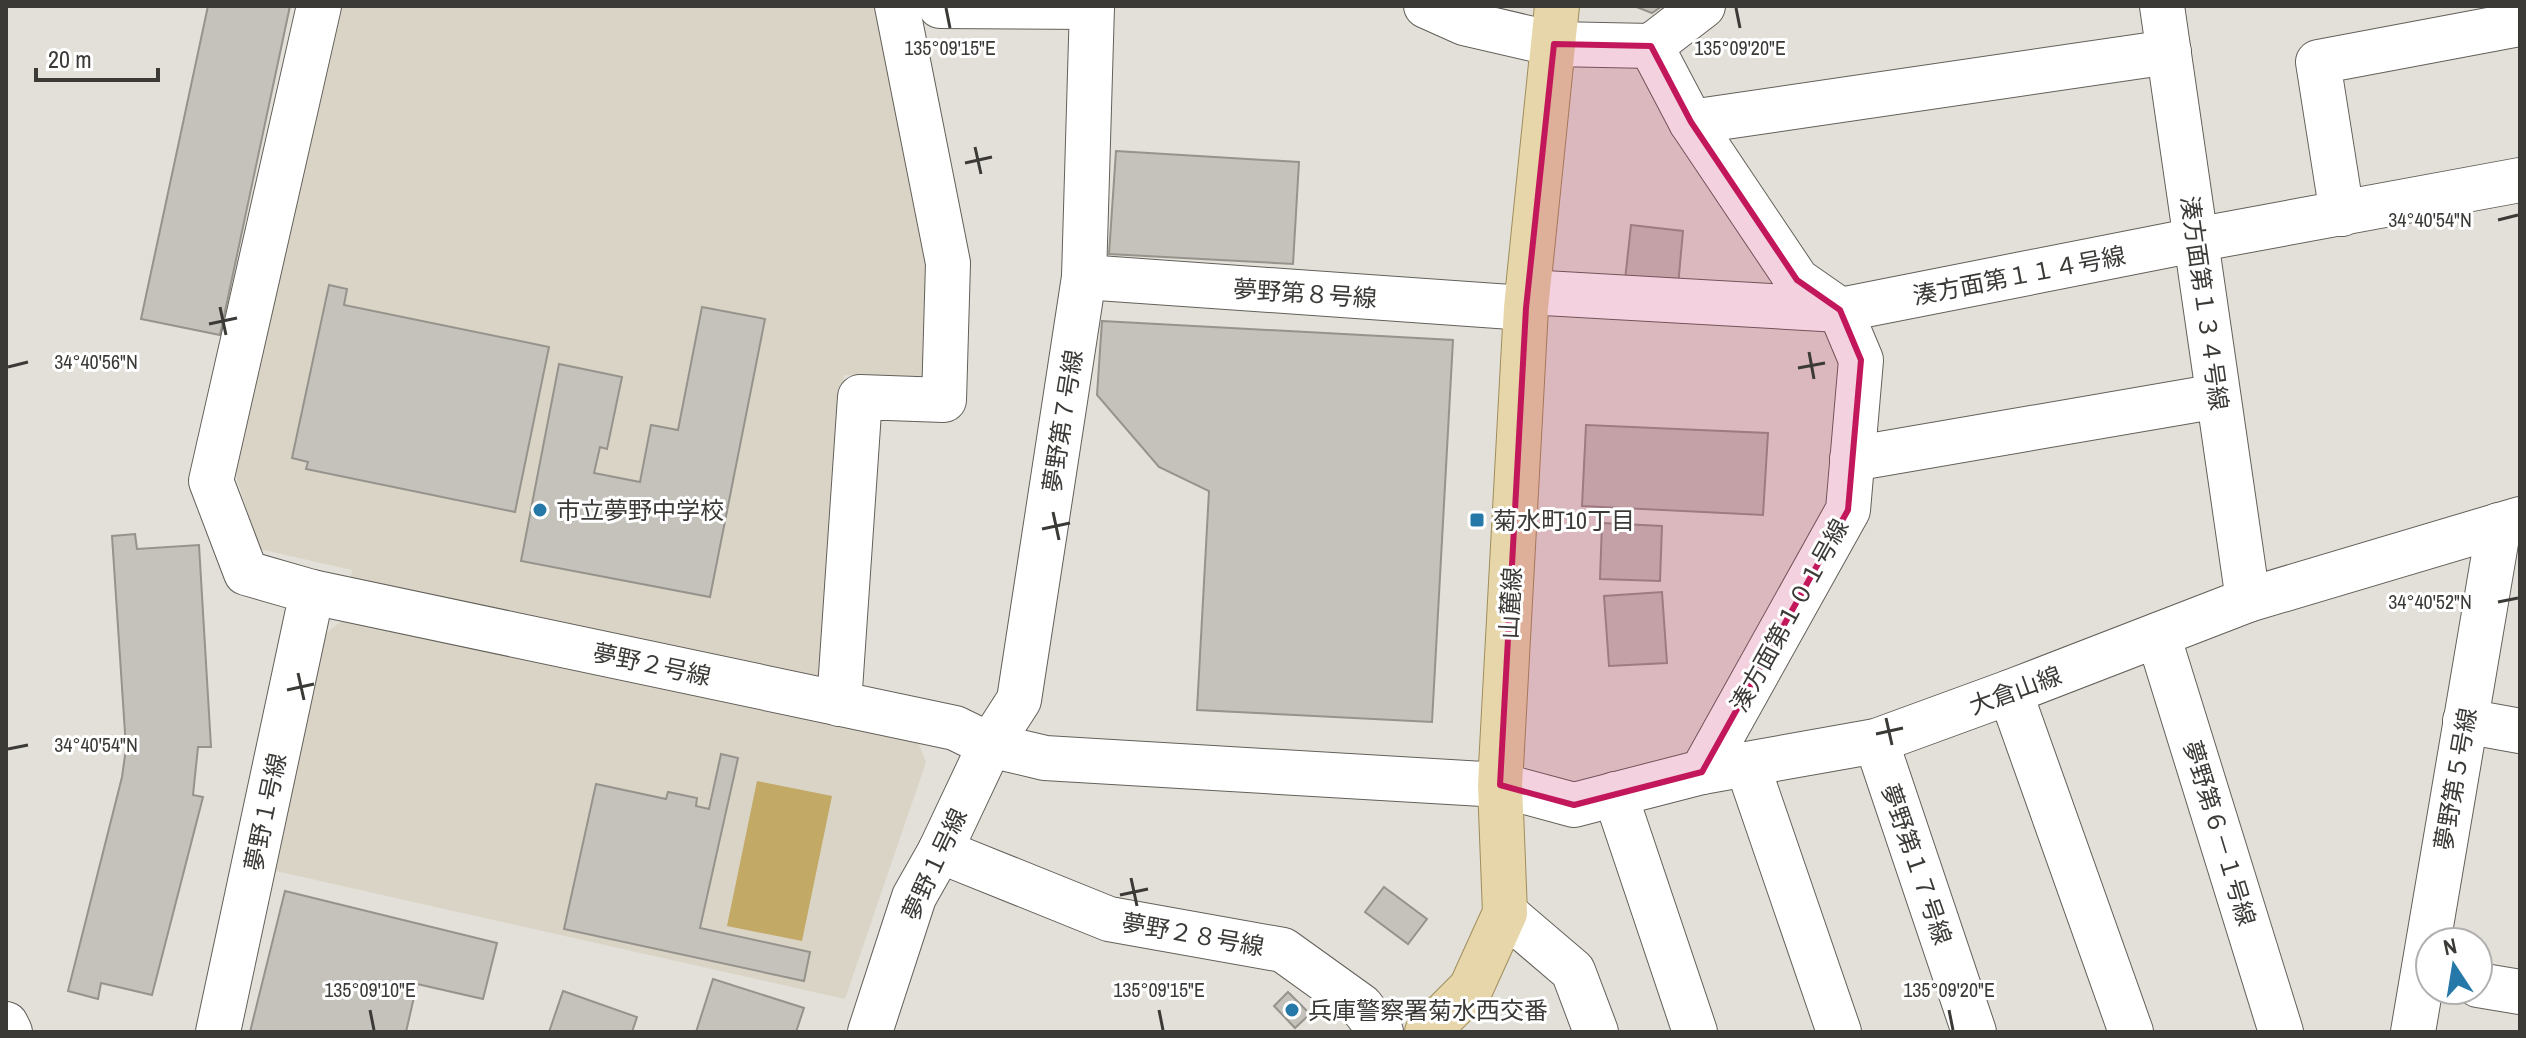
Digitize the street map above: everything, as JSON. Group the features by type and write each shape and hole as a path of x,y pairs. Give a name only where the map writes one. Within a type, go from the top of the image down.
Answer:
{"main road":[{"name":"山麓線","path":"1427,1032 1471,988 1505,913 1500,785 1526,300 1556,25"}],"street":[{"name":"夢野２号線","path":"319,6 211,481 246,573 312,592 955,728 990,745"},
{"path":"839,704 860,397 944,400 948,263 897,6"},
{"path":"940,6 1092,6"},
{"name":"夢野第７号線","path":"990,745 1019,700 1084,277 1092,6"},
{"path":"1426,6 1464,23 1556,25 1651,46 1691,122 1797,280 1840,310"},
{"path":"1651,46 1703,6"},
{"name":"湊方面第１３４号線","path":"2162,6 2248,600"},
{"path":"2342,214 2318,62 2520,24"},
{"path":"1691,122 2169,52"},
{"name":"湊方面第１１４号線","path":"1840,310 2520,180"},
{"name":"夢野第８号線","path":"1084,277 1526,300 1840,310"},
{"name":"湊方面第１０１号線","path":"1702,772 1848,510 1861,360 1840,310"},
{"path":"1852,459 2218,396"},
{"name":"大倉山線","path":"1500,785 1574,805 1702,772 1876,741 2248,600 2510,522"},
{"name":"夢野第５号線","path":"2434,926 2465,721 2510,522"},
{"name":"夢野１号線","path":"218,1032 312,592"},
{"name":"夢野第６－１号線","path":"2158,635 2281,1032"},
{"path":"2010,692 2131,1032"},
{"path":"2465,721 2520,731"},
{"name":"夢野第１７号線","path":"1876,741 1974,1032"},
{"name":"夢野１号線","path":"870,1032 914,897 940,851 990,745"},
{"path":"990,745 1045,758 1500,785"},
{"path":"1747,764 1839,1032"},
{"path":"1615,794 1695,1032"},
{"name":"夢野２８号線","path":"940,851 1109,919 1283,950 1361,1006 1381,1032"},
{"path":"1505,913 1573,971 1596,1032"},
{"path":"2494,988 2520,992"},
{"name":"夢野第５号線","path":"2413,1032 2419,1006"},
{"path":"6,1024 10,1032"}],"highlighted area":[{"path":"1554,44 1651,46 1691,122 1797,280 1840,310 1861,360 1848,510 1702,772 1574,805 1500,785 1526,308"}],"shaded area":[{"name":"市立夢野中学校","path":"337,6 883,6 931,264 923,382 844,375 816,716 916,737 926,762 845,999 276,871 324,635 344,619 352,570 259,549 234,470"},
{"path":"757,781 832,796 802,941 727,926"}],"building":[{"path":"208,6 290,6 220,335 141,319"},
{"path":"1634,6 1662,6 1652,13"},
{"path":"1116,151 1299,162 1293,264 1109,254"},
{"path":"1631,225 1683,231 1678,286 1625,280"},
{"path":"329,285 347,289 344,305 549,347 515,512 306,469 308,462 292,458"},
{"path":"702,307 765,319 710,597 521,561 559,364 622,377 607,449 600,447 594,473 640,482 651,425 678,430"},
{"path":"1102,321 1453,340 1432,722 1197,710 1209,491 1159,467 1097,395"},
{"path":"1586,425 1768,433 1763,515 1582,506"},
{"path":"1602,523 1662,526 1660,581 1600,579"},
{"path":"135,534 137,549 199,545 211,747 198,747 193,795 203,797 152,995 101,983 98,999 68,991 122,777 126,748 112,536"},
{"path":"1662,592 1667,663 1609,666 1604,596"},
{"path":"721,754 738,758 700,928 810,952 804,981 564,929 596,784 666,799 668,792 697,798 696,806 709,809"},
{"path":"1384,887 1427,919 1408,944 1365,912"},
{"path":"285,891 497,943 483,999 417,984 406,1032 250,1032"},
{"path":"713,979 804,1008 796,1032 696,1032"},
{"path":"563,991 637,1017 632,1032 549,1032"},
{"name":"兵庫警察署菊水西交番","path":"1288,992 1310,1014 1295,1028 1274,1006"}],"place":[{"name":"市立夢野中学校","path":"540,510"},
{"name":"菊水町10丁目","path":"1477,520"},
{"name":"兵庫警察署菊水西交番","path":"1292,1010"}]}
